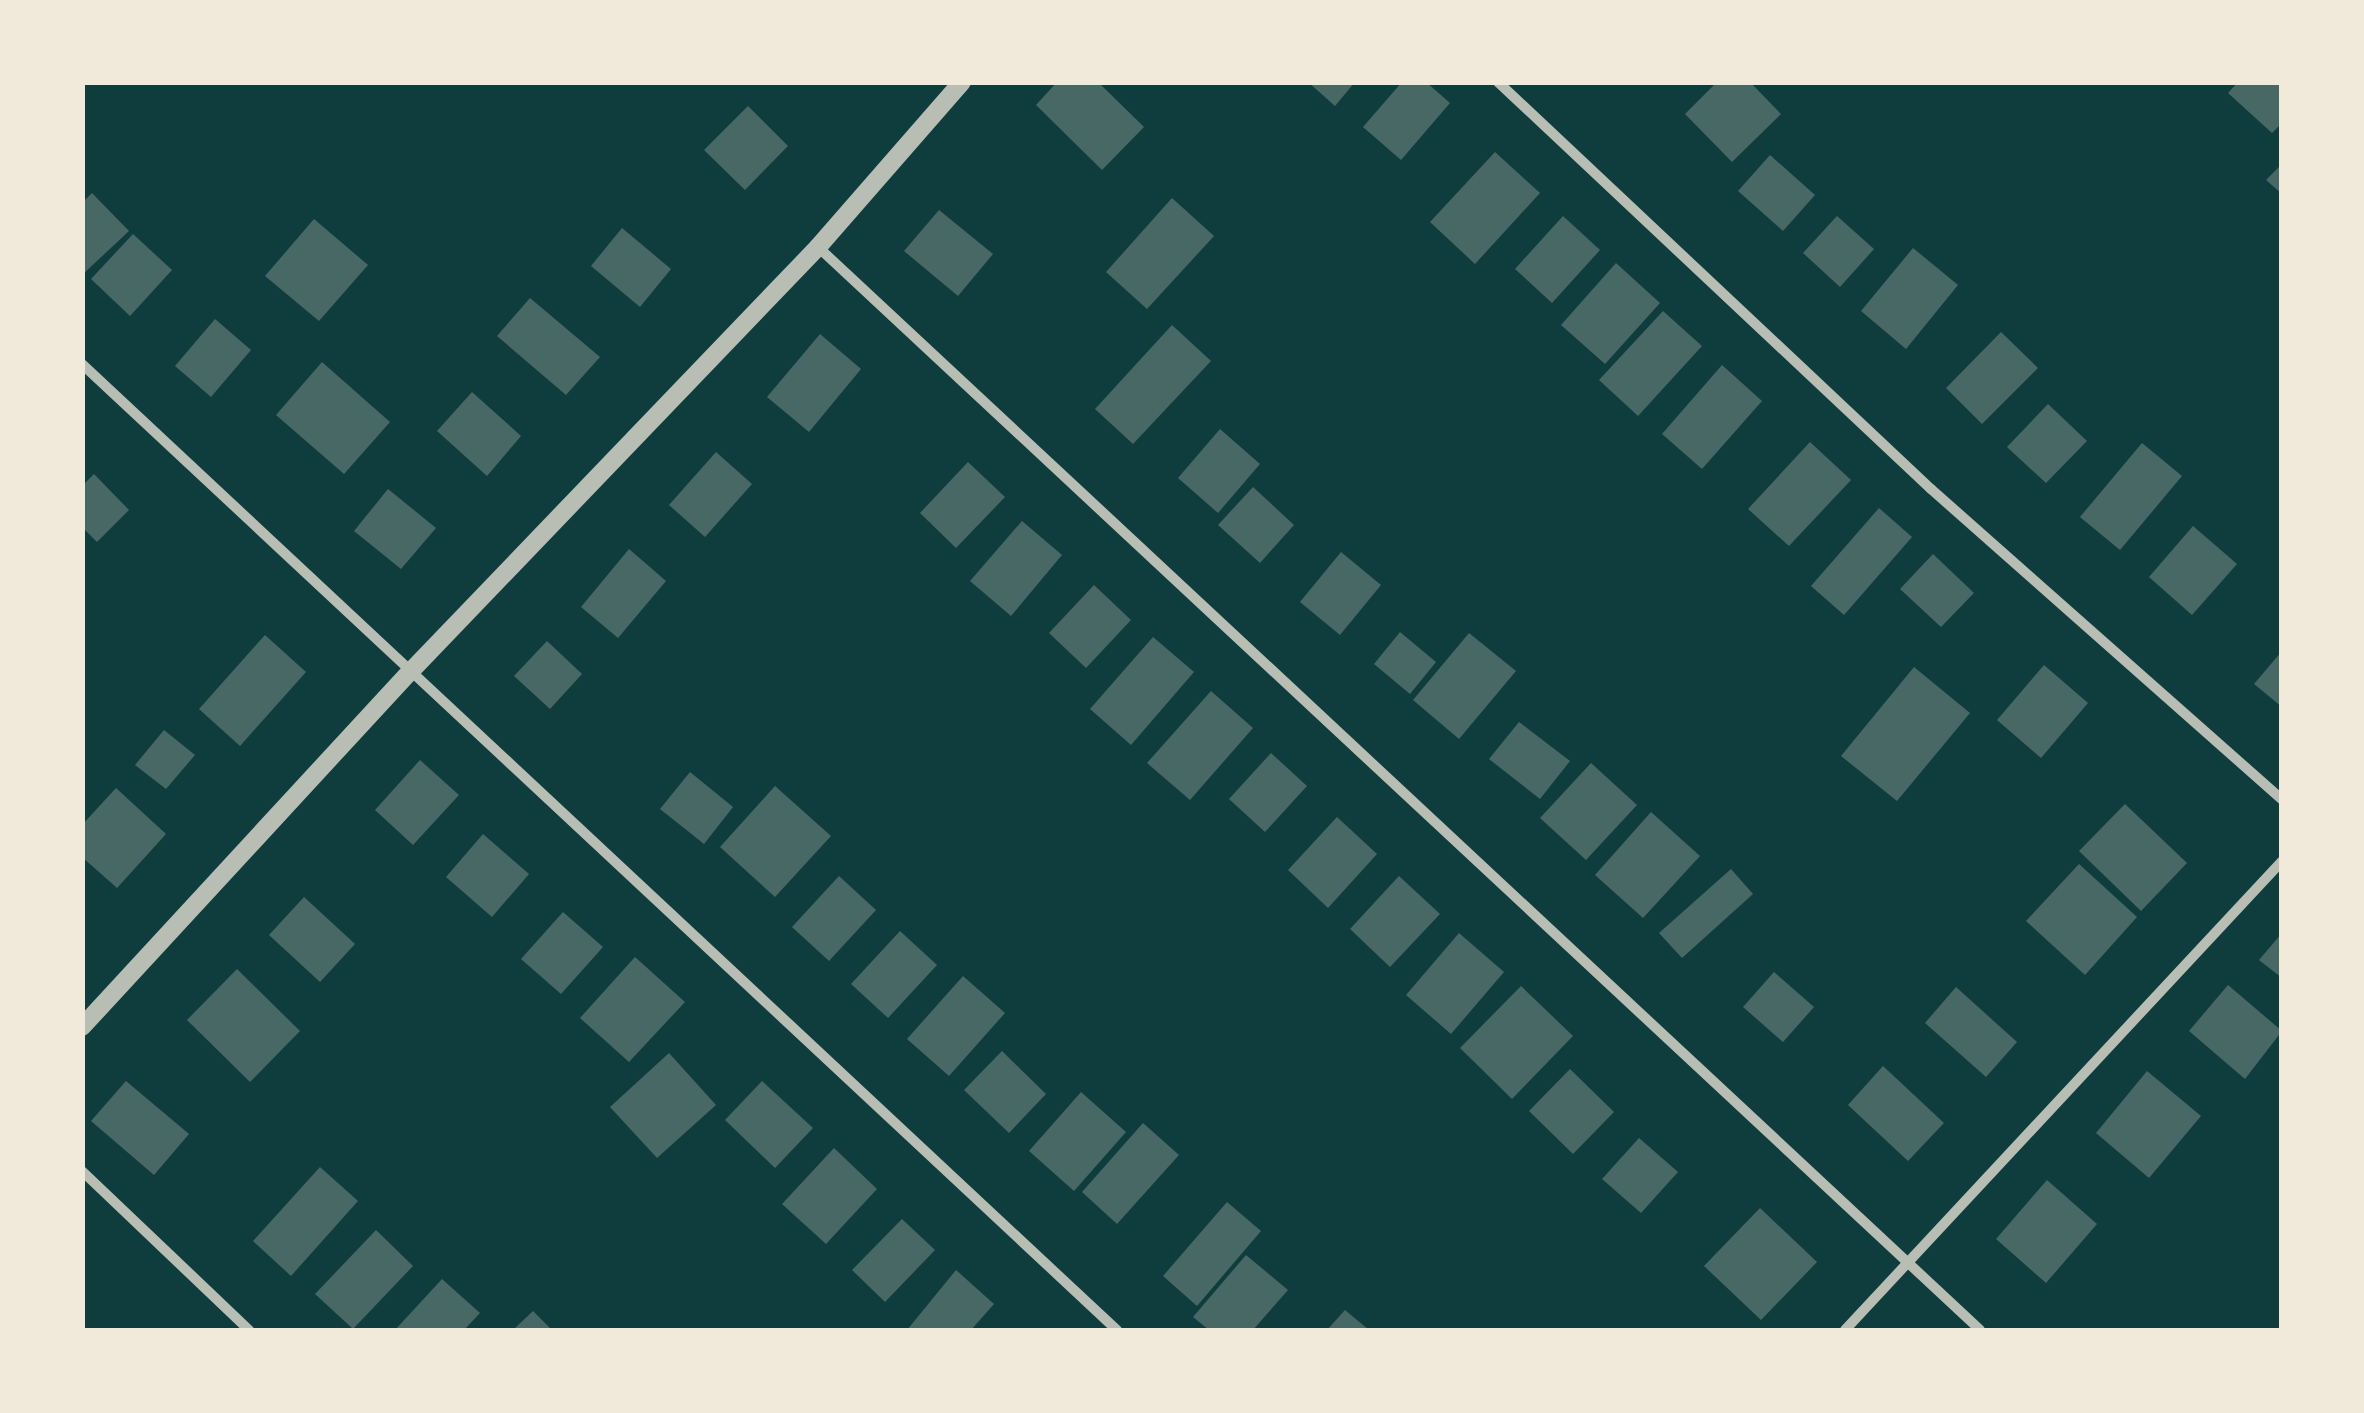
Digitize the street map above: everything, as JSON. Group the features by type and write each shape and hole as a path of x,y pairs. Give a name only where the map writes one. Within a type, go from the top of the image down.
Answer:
{"street":[{"path":"82,1028 411,671 818,247 962,82"},
{"path":"1498,82 1931,489 2282,800"},
{"path":"818,247 1980,1330"},
{"path":"82,364 1117,1330"},
{"path":"1845,1330 2282,861"},
{"path":"82,1172 249,1330"}],"building":[{"path":"1057,82 1098,82 1144,127 1102,170 1036,105"},
{"path":"1308,82 1355,82 1335,106"},
{"path":"1402,82 1426,82 1450,103 1401,160 1363,127"},
{"path":"1717,82 1750,82 1781,114 1732,162 1685,114"},
{"path":"2238,82 2282,82 2282,123 2272,133 2228,93"},
{"path":"748,106 788,146 745,190 704,150"},
{"path":"1495,152 1540,193 1475,264 1430,222"},
{"path":"1770,155 1815,195 1783,231 1738,191"},
{"path":"2282,164 2282,194 2266,180"},
{"path":"92,193 129,231 82,275 82,203"},
{"path":"1172,198 1214,236 1147,309 1106,272"},
{"path":"939,210 993,254 958,296 904,251"},
{"path":"1563,216 1600,250 1552,303 1515,269"},
{"path":"1837,216 1874,249 1840,287 1803,253"},
{"path":"314,219 368,265 319,321 265,276"},
{"path":"622,228 671,269 640,307 591,266"},
{"path":"133,234 172,270 130,316 91,279"},
{"path":"1913,248 1958,285 1906,349 1861,311"},
{"path":"1616,263 1660,303 1605,364 1561,325"},
{"path":"530,298 600,357 566,395 497,336"},
{"path":"1663,311 1702,346 1638,416 1599,380"},
{"path":"215,319 251,350 211,397 175,366"},
{"path":"1172,325 1211,361 1133,444 1095,409"},
{"path":"2001,332 2038,368 1982,424 1946,388"},
{"path":"820,334 861,369 809,432 767,397"},
{"path":"322,362 390,422 344,474 276,415"},
{"path":"1722,365 1762,401 1702,469 1662,434"},
{"path":"472,392 521,436 487,476 437,431"},
{"path":"2048,404 2087,441 2046,483 2007,447"},
{"path":"1220,429 1260,464 1218,513 1178,478"},
{"path":"1810,442 1851,480 1789,546 1748,509"},
{"path":"2142,443 2182,476 2120,550 2080,517"},
{"path":"716,452 752,484 705,537 669,505"},
{"path":"968,462 1005,497 956,548 920,513"},
{"path":"94,474 129,510 97,542 82,527 82,486"},
{"path":"1253,487 1294,525 1260,563 1218,525"},
{"path":"388,489 436,528 401,569 354,531"},
{"path":"1879,508 1912,537 1844,615 1811,586"},
{"path":"1022,521 1062,555 1011,616 970,581"},
{"path":"2193,526 2237,564 2192,615 2149,577"},
{"path":"629,549 666,581 618,638 581,607"},
{"path":"1341,552 1381,585 1340,635 1300,602"},
{"path":"1933,554 1974,593 1941,627 1900,589"},
{"path":"1094,585 1131,620 1086,668 1049,633"},
{"path":"1400,632 1436,662 1410,694 1374,664"},
{"path":"1469,633 1516,671 1459,739 1413,700"},
{"path":"265,635 306,672 240,746 199,709"},
{"path":"1153,637 1194,672 1131,745 1090,709"},
{"path":"547,641 582,674 550,709 514,676"},
{"path":"2282,651 2282,707 2254,684"},
{"path":"2044,665 2088,703 2041,758 1997,720"},
{"path":"1914,667 1970,713 1897,801 1841,756"},
{"path":"1211,691 1253,728 1190,800 1147,763"},
{"path":"1519,722 1570,761 1540,799 1489,759"},
{"path":"164,730 195,755 166,789 135,765"},
{"path":"1271,753 1307,786 1265,832 1229,799"},
{"path":"420,760 459,795 413,845 375,810"},
{"path":"1591,763 1637,805 1586,860 1540,818"},
{"path":"690,772 733,807 704,844 660,809"},
{"path":"775,786 831,836 775,897 720,847"},
{"path":"116,788 166,834 117,888 82,857 82,825"},
{"path":"2125,804 2187,863 2141,911 2079,851"},
{"path":"1651,812 1700,856 1643,918 1595,875"},
{"path":"1337,817 1377,854 1328,908 1288,870"},
{"path":"483,834 529,874 492,917 446,877"},
{"path":"2079,864 2137,917 2085,975 2026,921"},
{"path":"1731,869 1753,894 1682,958 1659,933"},
{"path":"839,876 876,910 829,961 792,927"},
{"path":"1399,876 1440,914 1390,967 1350,929"},
{"path":"304,897 355,944 320,982 269,935"},
{"path":"563,912 603,947 561,994 521,959"},
{"path":"900,931 937,965 888,1018 851,984"},
{"path":"1459,933 1504,972 1451,1034 1406,995"},
{"path":"2282,933 2282,978 2259,960"},
{"path":"635,957 685,1002 629,1062 580,1018"},
{"path":"237,969 300,1031 250,1082 187,1020"},
{"path":"1774,972 1814,1007 1783,1042 1743,1007"},
{"path":"963,976 1005,1013 949,1076 907,1039"},
{"path":"2228,985 2282,1031 2245,1079 2189,1031"},
{"path":"1521,986 1573,1036 1512,1099 1460,1048"},
{"path":"1956,987 2017,1042 1986,1077 1925,1023"},
{"path":"1002,1051 1046,1094 1009,1133 964,1090"},
{"path":"669,1053 716,1105 657,1158 610,1107"},
{"path":"1883,1066 1944,1123 1908,1161 1848,1105"},
{"path":"1570,1069 1614,1112 1573,1154 1529,1111"},
{"path":"2147,1071 2201,1116 2149,1178 2096,1133"},
{"path":"126,1081 189,1134 154,1175 91,1121"},
{"path":"762,1081 813,1128 775,1168 725,1120"},
{"path":"1081,1092 1126,1132 1074,1191 1029,1151"},
{"path":"1143,1123 1179,1155 1117,1224 1082,1192"},
{"path":"1639,1138 1678,1172 1641,1213 1602,1179"},
{"path":"834,1148 877,1189 826,1244 782,1204"},
{"path":"320,1167 358,1201 291,1276 253,1241"},
{"path":"2047,1180 2097,1224 2046,1283 1996,1239"},
{"path":"1227,1202 1261,1231 1197,1306 1163,1276"},
{"path":"1760,1208 1817,1262 1761,1320 1704,1266"},
{"path":"902,1219 935,1250 885,1302 852,1270"},
{"path":"376,1230 413,1266 353,1329 315,1294"},
{"path":"1246,1255 1288,1290 1253,1330 1209,1330 1193,1317"},
{"path":"956,1270 994,1304 971,1330 907,1330"},
{"path":"442,1279 480,1313 464,1330 395,1330"},
{"path":"1345,1310 1369,1330 1327,1330"},
{"path":"533,1311 552,1330 513,1330"}]}
